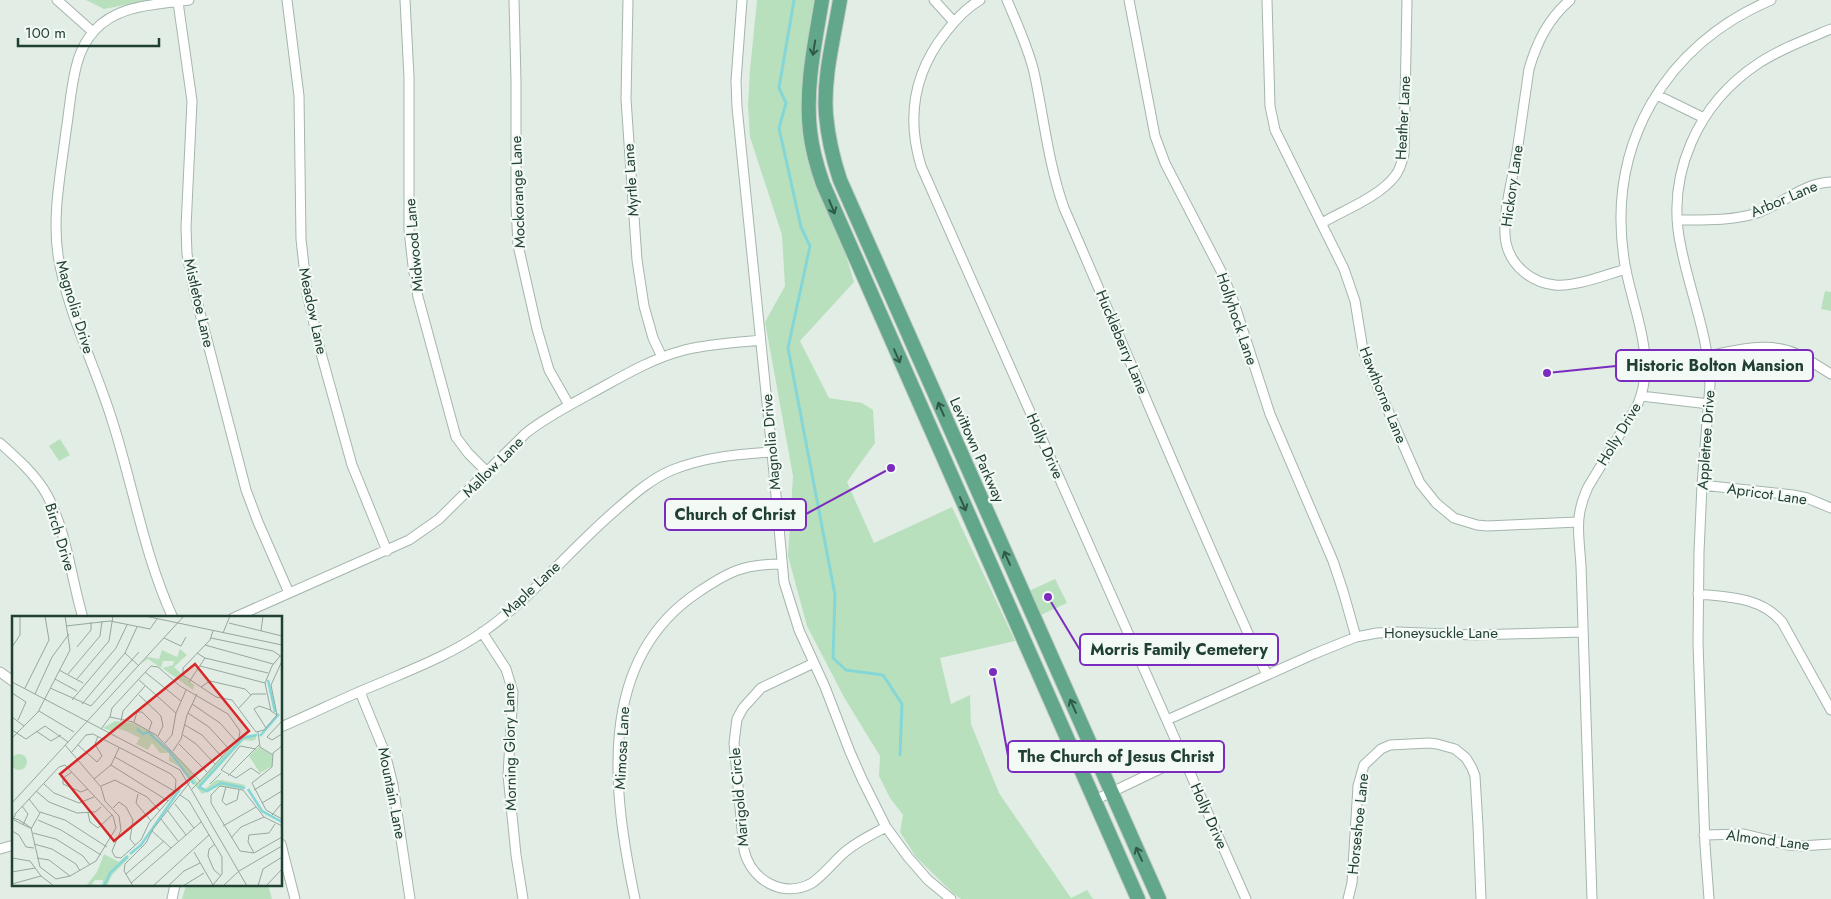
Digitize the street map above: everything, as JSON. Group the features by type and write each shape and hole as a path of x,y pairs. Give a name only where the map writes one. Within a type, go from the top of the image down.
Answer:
{"main road":[{"path":"822,0 810,75 809,103 810,134 822,184 1138,899"},
{"name":"Levittown Parkway","path":"840,0 828,72 826,114 829,137 840,180 1159,899"}],"street":[{"path":"57,0 93,32"},
{"name":"Magnolia Drive","path":"172,616 151,562 118,436 63,281 58,254 57,206 75,71 82,51 93,32 102,23 121,12 135,8 189,0"},
{"name":"Meadow Lane","path":"287,0 299,96 302,254 306,293 352,465 387,551"},
{"name":"Midwood Lane","path":"405,0 409,77 410,230 414,280 456,437 468,453 487,472"},
{"name":"Mockorange Lane","path":"514,0 518,245 537,329 550,370 568,405"},
{"name":"Myrtle Lane","path":"628,0 626,99 637,260 644,306 662,357"},
{"name":"Magnolia Drive","path":"742,0 736,107 784,582 799,630 862,779 886,827 908,858 928,880 951,899"},
{"path":"934,0 954,22"},
{"name":"Holly Drive","path":"980,0 954,22 927,60 918,83 913,121 916,149 921,166 1246,899"},
{"name":"Huckleberry Lane","path":"1007,0 1029,56 1054,182 1064,208 1162,438 1267,675"},
{"name":"Hollyhock Lane","path":"1129,0 1156,136 1165,163 1221,271 1233,300 1267,406 1333,561 1356,637"},
{"name":"Hawthorne Lane","path":"1268,0 1271,117 1275,130 1344,268 1351,286 1363,350 1417,477 1436,503 1454,518 1487,526 1578,522"},
{"name":"Heather Lane","path":"1322,223 1379,191 1396,176 1401,165 1404,154 1407,0"},
{"name":"Hickory Lane","path":"1570,0 1555,14 1547,25 1534,50 1529,69 1507,208 1506,244 1510,256 1516,264 1536,280 1545,283 1565,285 1626,269"},
{"name":"Holly Drive","path":"1592,899 1578,522 1582,501 1588,487 1641,396 1646,378 1643,336 1626,269 1621,236 1622,187 1635,139 1657,95 1679,64 1703,40 1726,23 1771,0"},
{"name":"Mistletoe Lane","path":"178,2 192,101 186,227 187,254 194,290 246,490 289,593"},
{"name":"Appletree Drive","path":"1709,899 1704,835 1698,678 1698,594 1702,485 1710,385 1708,356 1680,247 1677,220 1679,180 1695,133 1728,87 1760,62 1831,29"},
{"path":"1657,95 1704,118"},
{"name":"Arbor Lane","path":"1677,220 1734,219 1769,208 1808,186 1831,182"},
{"name":"Mallow Lane","path":"237,616 409,540 439,519 538,423 614,380 681,350 760,340"},
{"path":"1708,356 1751,348 1768,347 1796,354 1831,374"},
{"path":"1641,396 1709,404"},
{"name":"Birch Drive","path":"0,443 33,476 47,496 62,535 83,616"},
{"name":"Maple Lane","path":"282,727 435,661 482,632 508,612 590,532 639,489 656,478 672,470 715,457 772,452"},
{"name":"Apricot Lane","path":"1702,485 1793,495 1807,498 1831,508"},
{"name":"Mimosa Lane","path":"635,899 626,852 618,763 623,704 634,666 662,623 688,599 733,571 747,566 781,564"},
{"path":"1698,594 1750,600 1766,607 1776,615 1782,622 1831,710"},
{"name":"Morning Glory Lane","path":"482,632 506,669 512,692 508,783 523,899"},
{"name":"Honeysuckle Lane","path":"1167,720 1338,643 1356,637 1397,632 1474,635 1583,632"},
{"name":"Marigold Circle","path":"814,663 760,688 743,708 737,719 734,743 735,762 746,861 757,876 767,884 784,889 795,889 812,883 847,850 886,827"},
{"path":"0,672 12,681"},
{"name":"Mountain Lane","path":"360,692 386,753 393,785 410,899"},
{"name":"Horseshoe Lane","path":"1348,899 1352,883 1358,786 1364,765 1376,753 1390,746 1429,743 1455,749 1466,758 1475,776 1481,899"},
{"path":"1095,800 1183,758"},
{"name":"Almond Lane","path":"1704,835 1744,834 1788,845 1801,846 1831,844"},
{"path":"282,848 295,899"},
{"path":"172,899 175,886"}],"green space":[{"path":"86,0 150,0 104,9"},
{"path":"757,0 816,0 808,158 845,252 854,282 800,341 829,398 862,403 873,410 875,443 847,482 874,543 952,507 1015,641 940,658 951,704 970,695 971,724 999,793 1071,898 1087,890 1093,899 961,899 954,894 916,857 900,832 903,815 890,798 879,776 880,756 845,699 807,626 788,556 793,476 765,322 785,286 782,235 750,137 748,105"},
{"path":"1825,291 1831,292 1831,311 1821,309"},
{"path":"60,439 70,455 59,461 49,446"},
{"path":"1055,579 1067,603 1041,615 1029,591"},
{"path":"186,886 268,886 272,899 182,899"}],"waterway":[{"path":"794,0 779,88 786,103 779,128 801,227 810,246 788,348 835,595 833,658 846,670 883,675 902,704 900,755"}],"place":[{"name":"Historic Bolton Mansion","path":"1547,373"},
{"name":"Church of Christ","path":"891,468"},
{"name":"Morris Family Cemetery","path":"1048,597"},
{"name":"The Church of Jesus Christ","path":"993,672"}]}
